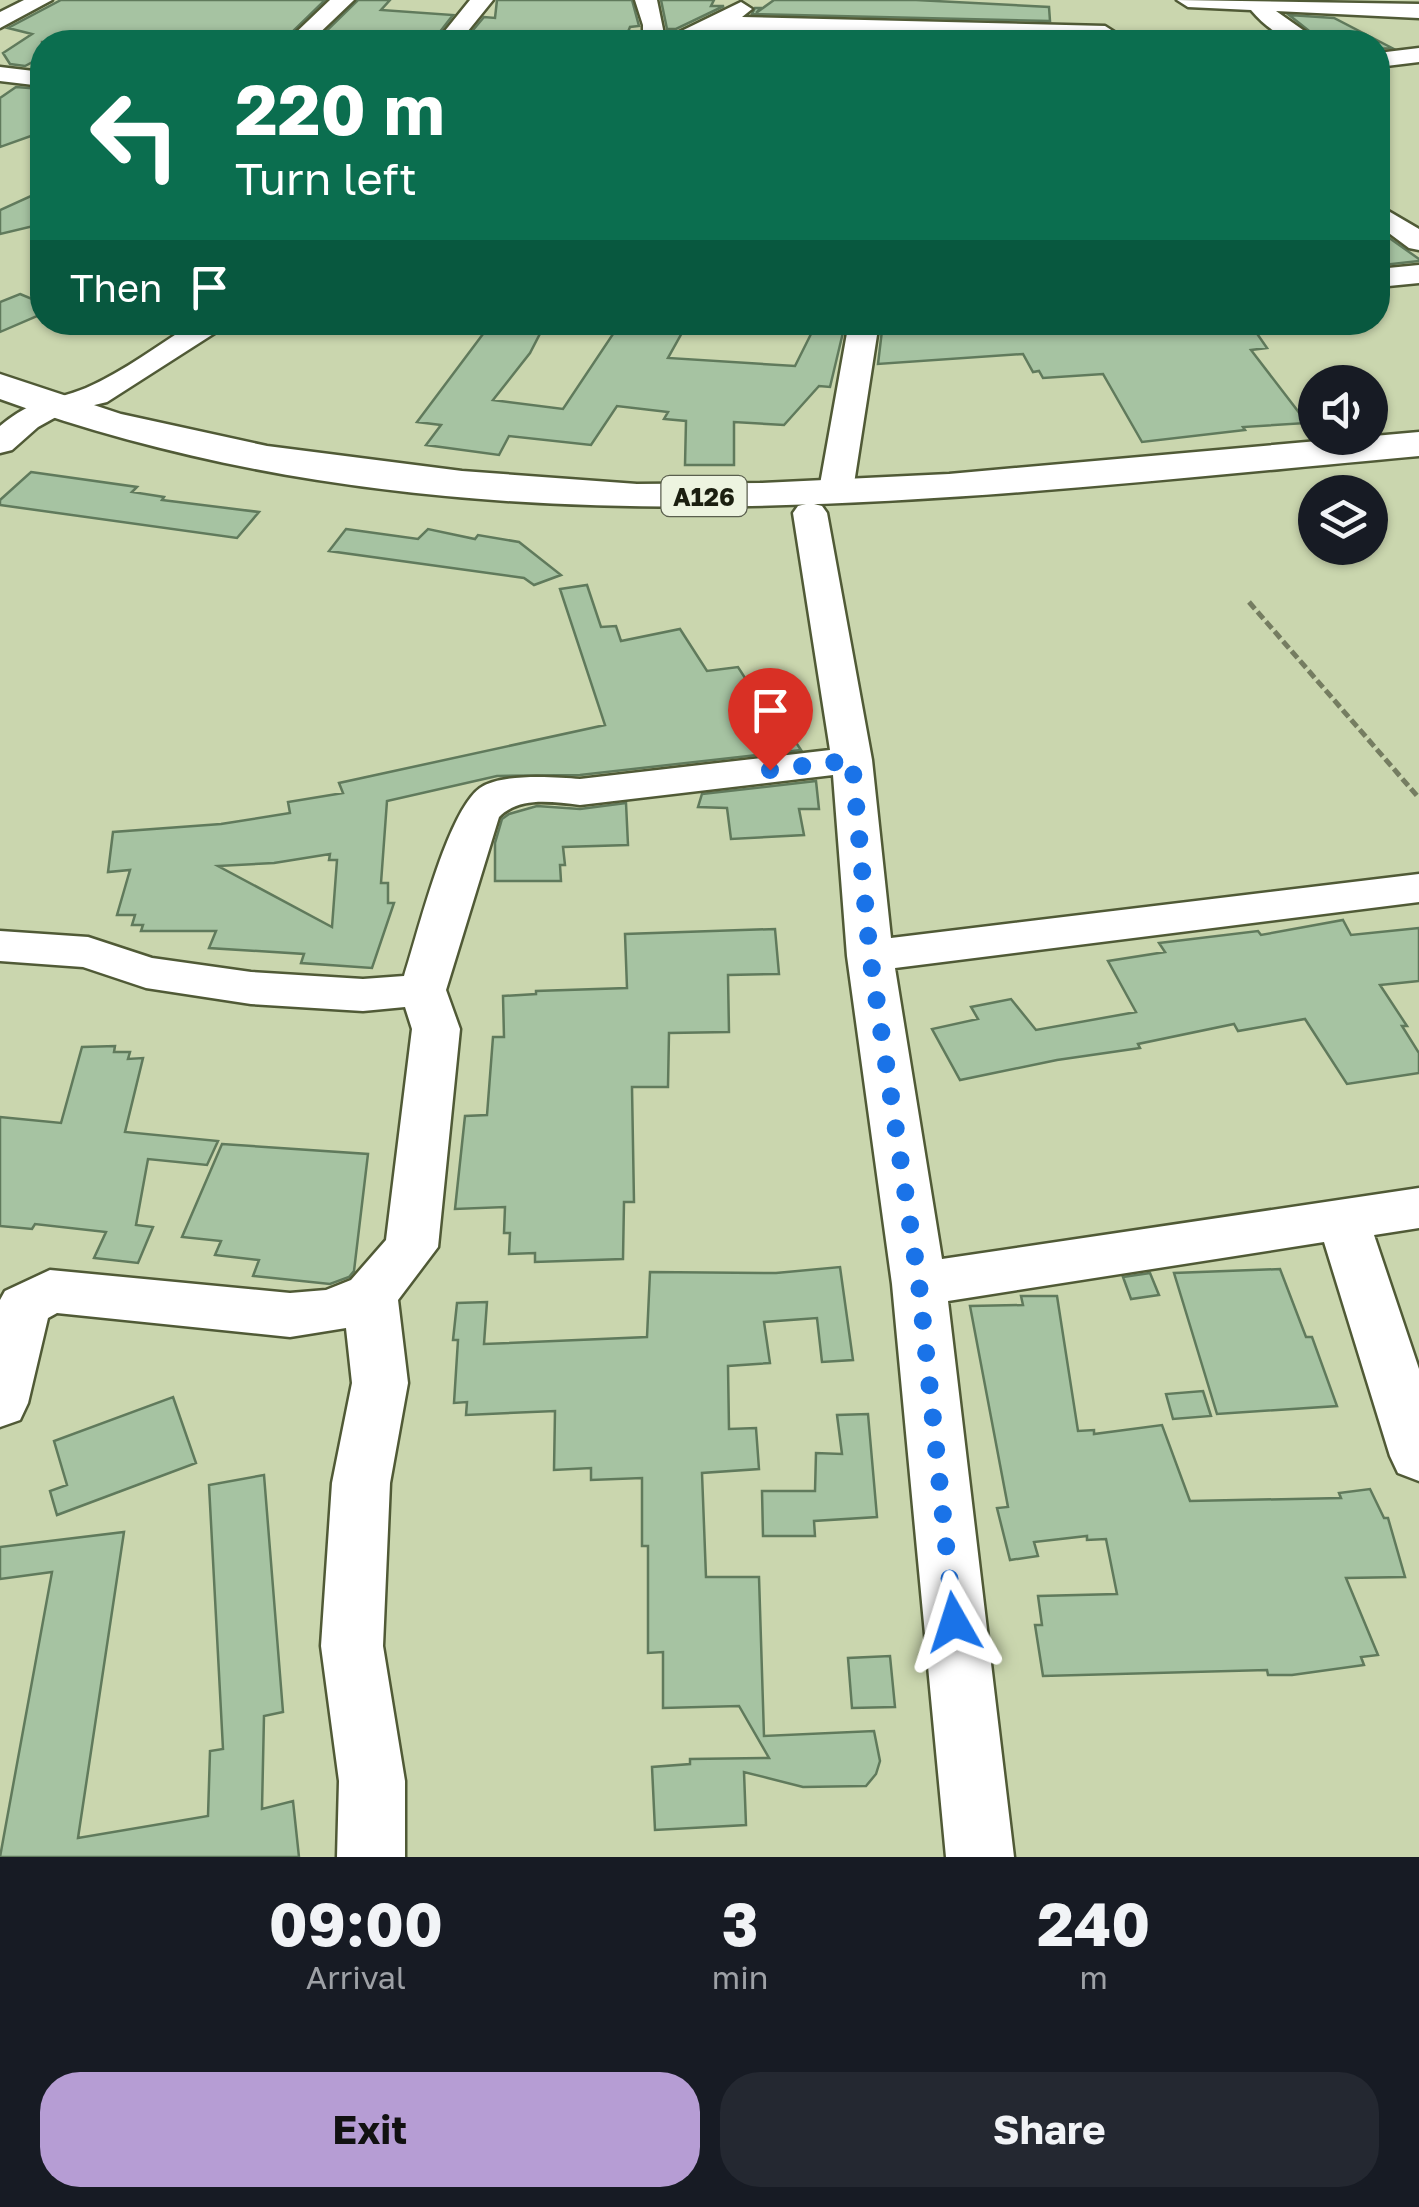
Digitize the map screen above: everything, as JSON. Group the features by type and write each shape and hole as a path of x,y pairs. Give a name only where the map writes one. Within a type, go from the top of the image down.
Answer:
{"highway":[{"name":"A126","path":"0,386 47,418 158,460 222,474 360,493 609,515 681,517 977,482 1419,444"},
{"name":"A126","path":"823,502 1419,461"}],"street":[{"path":"0,21 41,0"},
{"path":"310,30 342,0"},
{"path":"457,30 482,0"},
{"path":"646,0 654,30"},
{"path":"701,30 755,0"},
{"path":"1188,0 1419,12"},
{"path":"1257,3 1272,20 1289,30"},
{"path":"1065,8 1100,30"},
{"path":"714,24 885,30"},
{"path":"1390,59 1419,56"},
{"path":"0,74 30,78"},
{"path":"1390,211 1419,207"},
{"path":"1390,221 1419,242"},
{"path":"1390,277 1419,274"},
{"path":"47,418 193,335"},
{"path":"861,335 823,502 870,956 919,1284 968,1854"},
{"path":"0,1403 24,1306 25,1286 290,1315 331,1310 370,1295 412,1246 436,1028 422,990 479,812 497,795 542,788 580,792 852,760"},
{"path":"870,956 1419,888"},
{"path":"0,946 88,952 146,973 251,988 363,994 422,990"},
{"path":"919,1284 1419,1208"},
{"path":"1343,1220 1419,1456"},
{"path":"370,1295 380,1383 362,1484 352,1646 372,1781 372,1857"}],"path":[{"path":"1248,602 1419,798"}],"building":[{"path":"61,0 325,0 294,30 30,30 30,34 8,28"},
{"path":"358,0 390,0 381,10 453,15 441,30 327,30"},
{"path":"497,0 632,0 639,26 629,30 473,30 484,17 495,18"},
{"path":"661,0 714,0 711,6 724,6 676,29 667,29"},
{"path":"774,0 916,0 1049,7 1050,21 752,14 755,8 761,8 756,13"},
{"path":"1289,15 1334,18 1357,30 1308,30"},
{"path":"30,35 30,63 10,64 3,53"},
{"path":"16,87 30,88 30,136 0,147 0,98"},
{"path":"30,196 30,227 0,234 0,210"},
{"path":"1390,238 1419,259 1390,264"},
{"path":"20,294 30,298 30,319 0,332 0,302"},
{"path":"482,335 539,335 493,400 563,409 612,335 681,335 668,358 795,366 810,335 842,335 830,387 819,386 784,425 734,422 734,465 685,465 686,421 664,419 668,412 617,406 591,445 509,436 499,455 426,445 441,425 417,422"},
{"path":"881,335 1258,335 1267,348 1251,350 1298,411 1298,424 1243,427 1245,430 1142,442 1103,374 1043,378 1039,371 1033,372 1023,354 878,364"},
{"path":"31,472 137,487 132,492 164,497 162,500 259,512 237,538 0,505 0,500"},
{"path":"346,529 418,539 428,529 475,539 478,535 519,542 561,575 534,585 524,578 329,551"},
{"path":"587,585 601,627 616,626 621,641 680,629 707,671 738,667 758,698 778,694 797,721 783,723 801,750 580,775 497,776 387,801 381,883 388,883 388,903 394,903 372,968 301,963 304,954 209,948 216,931 141,931 143,925 132,925 135,915 117,915 130,870 108,872 113,832 221,824 290,813 288,802 343,793 339,783 605,725 560,589","holes":["330,854 329,860 337,860 332,927 218,866"]},
{"path":"816,781 819,809 799,809 804,835 731,839 727,808 698,807 702,794"},
{"path":"626,803 628,845 563,847 565,865 560,865 561,881 495,881 495,843 502,819 509,814 537,806 580,809"},
{"path":"1343,920 1351,935 1419,928 1419,981 1380,985 1407,1026 1402,1026 1419,1053 1419,1073 1347,1084 1305,1019 1238,1031 1234,1024 1138,1044 1140,1048 960,1080 932,1029 978,1019 971,1007 1011,999 1036,1030 1136,1012 1108,961 1165,952 1159,943 1258,931 1261,935"},
{"path":"775,929 779,974 728,975 729,1032 669,1033 668,1087 632,1087 634,1202 624,1202 623,1259 535,1262 535,1253 509,1254 510,1233 504,1233 505,1207 455,1209 465,1116 487,1115 493,1037 504,1037 503,996 627,988 625,934"},
{"path":"115,1046 114,1052 130,1052 128,1059 143,1058 125,1132 218,1141 207,1165 148,1159 136,1225 153,1227 138,1263 94,1258 106,1232 35,1224 32,1229 0,1226 0,1117 61,1123 82,1047"},
{"path":"222,1144 368,1154 354,1271 349,1277 330,1284 253,1276 259,1260 215,1255 221,1241 182,1237"},
{"path":"840,1267 853,1360 822,1362 817,1318 764,1322 770,1363 728,1366 729,1429 756,1428 759,1469 702,1473 706,1577 759,1577 764,1736 874,1731 880,1761 876,1774 866,1786 803,1787 744,1772 746,1825 655,1830 652,1767 690,1764 690,1759 769,1758 739,1706 663,1708 663,1652 648,1653 648,1546 642,1546 642,1478 591,1480 591,1468 554,1470 555,1411 466,1415 467,1402 454,1403 457,1303 487,1302 484,1344 647,1337 650,1272 776,1273"},
{"path":"1280,1269 1306,1337 1312,1337 1337,1406 1217,1414 1174,1273"},
{"path":"1150,1273 1159,1295 1131,1299 1123,1277"},
{"path":"1021,1296 1057,1296 1078,1431 1094,1430 1094,1434 1162,1425 1190,1501 1341,1498 1339,1493 1370,1489 1384,1518 1388,1518 1405,1577 1346,1578 1378,1655 1361,1657 1364,1665 1292,1675 1268,1675 1267,1670 1043,1676 1035,1625 1042,1625 1038,1596 1117,1594 1106,1539 1087,1540 1087,1536 1034,1542 1038,1556 1010,1560 997,1508 1008,1507 970,1306 1023,1305"},
{"path":"1203,1391 1211,1416 1173,1419 1166,1394"},
{"path":"173,1397 196,1463 57,1515 50,1491 67,1485 54,1441"},
{"path":"868,1414 877,1517 814,1521 815,1536 763,1536 762,1491 815,1491 816,1453 842,1454 837,1415"},
{"path":"264,1475 283,1712 264,1716 262,1809 293,1801 299,1857 0,1857 52,1572 0,1579 0,1547 124,1532 78,1838 208,1816 210,1751 223,1749 209,1485"},
{"path":"890,1656 895,1707 852,1708 848,1658"}],"route":[{"path":"770,770 852,760 870,956 919,1284 954,1622"}]}
